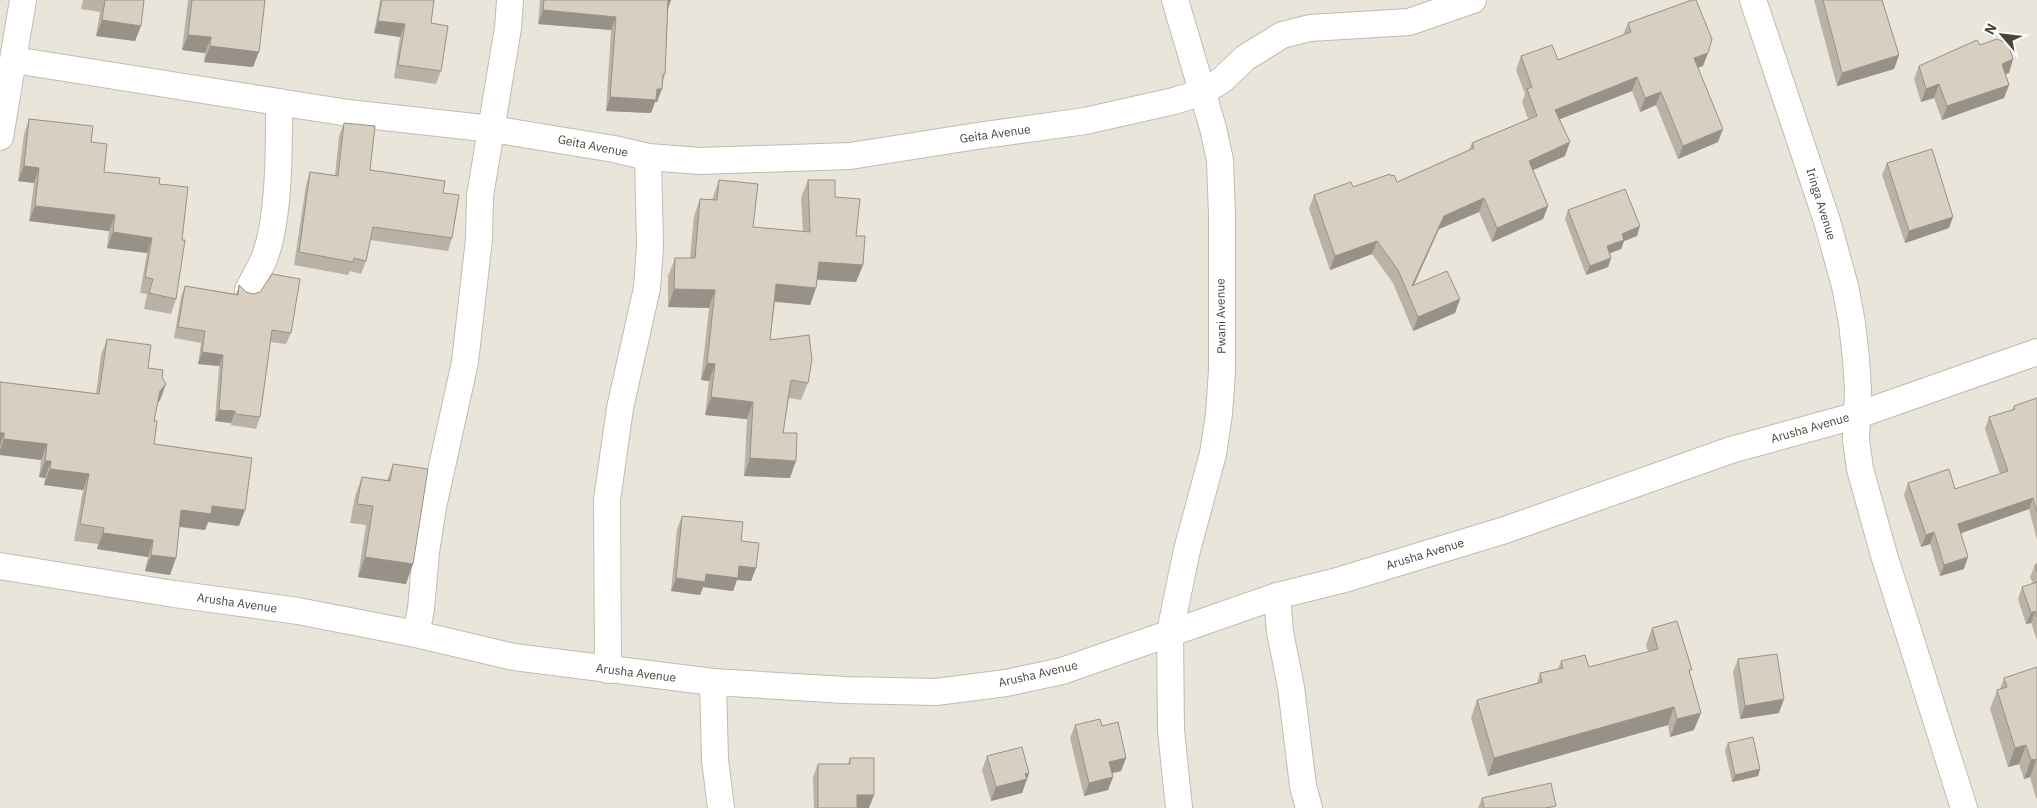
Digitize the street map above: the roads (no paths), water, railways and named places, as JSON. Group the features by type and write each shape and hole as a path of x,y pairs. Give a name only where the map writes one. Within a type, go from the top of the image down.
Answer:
{"street":[{"path":"0,137 23,0"},
{"path":"416,634 421,609 426,552 433,507 465,362 479,238 480,196 492,129 510,0"},
{"name":"Pwani Avenue","path":"1175,0 1203,92 1220,160 1222,214 1220,388 1213,454 1187,550 1170,632 1171,730 1179,808"},
{"name":"Geita Avenue","path":"14,60 348,113 492,129 648,156 700,160 850,156 1085,121 1174,101 1203,92 1222,80 1245,58 1282,35 1310,28 1409,22 1473,0"},
{"name":"Iringa Avenue","path":"1753,0 1828,222 1852,323 1858,390 1856,440 1863,478 1884,555 1964,808"},
{"path":"248,290 264,258 271,232 279,144 279,102"},
{"path":"608,670 607,500 620,408 646,288 650,246 648,156"},
{"name":"Arusha Avenue","path":"0,566 174,594 298,611 416,634 514,657 608,670 713,682 845,690 936,692 1006,683 1062,671 1277,596 1341,580 1505,530 1732,450 1858,415 2037,352"},
{"path":"1277,596 1280,632 1291,686 1303,786 1309,808"},
{"path":"713,682 715,760 721,808"}]}
